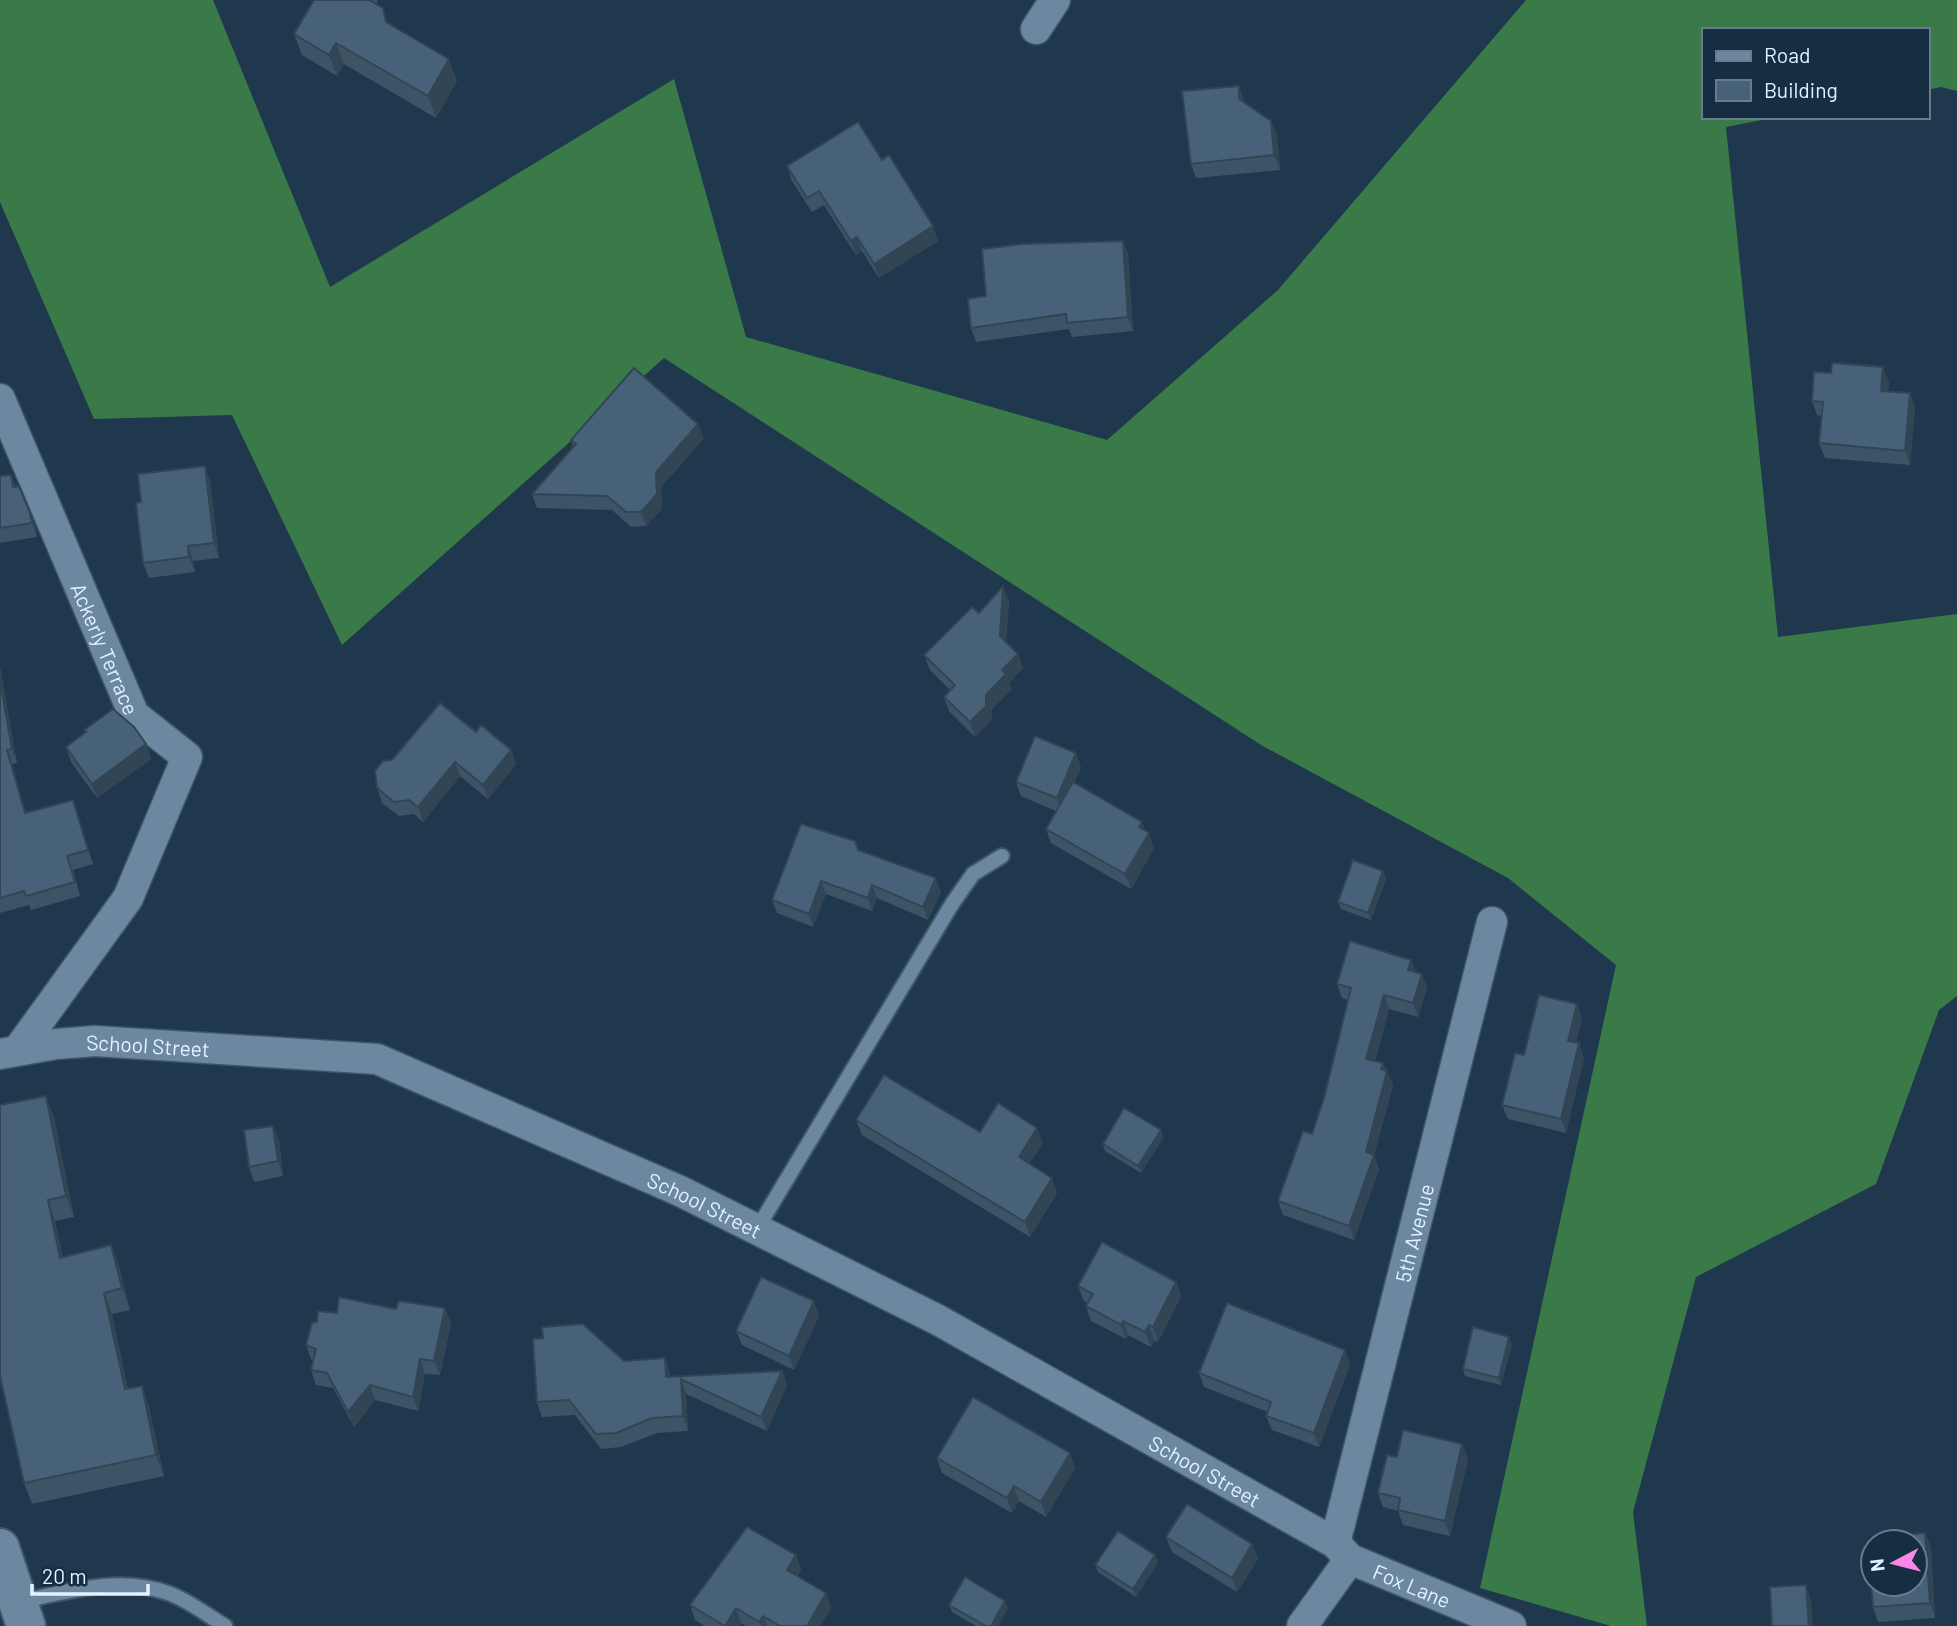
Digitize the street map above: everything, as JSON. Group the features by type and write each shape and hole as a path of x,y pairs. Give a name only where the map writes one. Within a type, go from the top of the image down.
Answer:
{"street":[{"path":"1036,29 1055,0"},
{"name":"Ackerly Terrace","path":"0,398 134,715 187,757 128,898 9,1052"},
{"name":"5th Avenue","path":"1302,1626 1343,1551 1492,922"},
{"name":"School Street","path":"9,1052 95,1041 377,1059 680,1191 959,1331 1343,1551"},
{"path":"0,1548 22,1614"},
{"name":"Fox Lane","path":"1343,1551 1511,1626"}],"lane":[{"path":"757,1229 952,904 974,874 1002,856"},
{"path":"22,1614 90,1587 132,1584 170,1594 225,1626"}],"green space":[{"path":"0,0 213,0 330,287 674,79 746,337 1107,440 1278,290 1526,0 1957,0 1957,91 1941,87 1929,90 1929,28 1702,28 1702,119 1767,119 1726,127 1778,637 1957,614 1957,996 1939,1010 1876,1184 1696,1277 1633,1512 1647,1626 1611,1626 1480,1588 1616,965 1508,878 1261,745 664,358 342,645 232,415 94,419 0,202"}],"building":[{"path":"314,0 369,0 383,8 386,22 449,59 428,96 336,43 329,55 294,34"},
{"path":"1239,86 1239,99 1271,121 1274,155 1191,164 1182,91"},
{"path":"858,122 882,160 889,155 933,226 874,264 857,237 851,241 819,191 807,198 787,166"},
{"path":"1123,241 1128,317 1067,323 1066,314 971,328 968,299 986,296 982,249 1021,244"},
{"path":"1832,363 1883,367 1881,391 1910,393 1905,451 1819,443 1823,402 1812,401 1814,372 1831,373"},
{"path":"634,368 698,424 656,472 657,494 641,512 626,512 607,496 532,494 576,444 571,440"},
{"path":"205,466 214,543 188,546 189,557 143,563 136,503 141,502 138,474"},
{"path":"11,475 13,487 19,486 32,523 0,528 0,476"},
{"path":"1003,586 1000,636 1018,654 1002,670 1006,674 986,695 986,706 970,722 944,697 955,685 924,655 972,607 979,613"},
{"path":"0,681 12,749 7,750 25,813 73,800 88,850 67,856 75,882 26,896 24,891 0,898"},
{"path":"440,703 476,732 481,725 511,750 483,785 455,762 418,807 409,800 394,802 377,788 375,771 383,761 392,760"},
{"path":"113,709 134,727 146,744 92,784 66,747"},
{"path":"1035,736 1076,753 1057,798 1016,782"},
{"path":"1073,782 1142,822 1139,827 1149,833 1125,874 1046,829"},
{"path":"801,824 855,841 858,850 936,878 923,907 872,885 868,898 821,881 809,914 772,900"},
{"path":"1353,860 1383,871 1368,913 1338,902"},
{"path":"1350,941 1411,960 1408,970 1422,974 1413,1003 1384,995 1366,1059 1383,1063 1381,1069 1387,1071 1366,1152 1374,1155 1349,1226 1278,1201 1303,1131 1312,1134 1324,1098 1351,988 1337,984"},
{"path":"1539,995 1577,1004 1568,1041 1579,1043 1561,1119 1502,1105 1515,1053 1524,1055"},
{"path":"884,1075 980,1132 998,1103 1037,1128 1019,1157 1052,1178 1025,1222 856,1120"},
{"path":"46,1096 66,1196 48,1200 60,1258 111,1245 122,1288 104,1293 125,1389 142,1386 156,1455 24,1483 0,1376 0,1105"},
{"path":"1124,1108 1161,1130 1138,1166 1103,1144"},
{"path":"273,1126 278,1161 249,1167 244,1130"},
{"path":"1102,1242 1176,1282 1153,1327 1149,1325 1145,1332 1123,1321 1121,1325 1086,1306 1093,1294 1078,1286"},
{"path":"761,1277 814,1301 789,1356 736,1331"},
{"path":"339,1297 396,1309 399,1301 445,1308 434,1361 420,1359 413,1397 370,1385 348,1412 327,1373 311,1370 316,1349 306,1345 312,1323 317,1322 318,1311 337,1313"},
{"path":"1227,1303 1345,1350 1314,1433 1266,1416 1271,1402 1199,1373"},
{"path":"583,1324 624,1361 665,1358 666,1377 782,1371 761,1417 681,1379 683,1416 652,1418 616,1433 596,1434 569,1400 537,1402 533,1339 543,1338 542,1327"},
{"path":"1473,1327 1509,1337 1499,1378 1463,1369"},
{"path":"973,1397 1070,1453 1041,1502 1014,1486 1007,1498 937,1458"},
{"path":"1403,1430 1462,1444 1445,1521 1398,1510 1400,1498 1378,1493 1387,1455 1397,1457"},
{"path":"1187,1504 1252,1544 1232,1578 1166,1537"},
{"path":"747,1527 796,1555 787,1570 826,1593 807,1626 780,1626 763,1616 759,1622 736,1608 725,1626 690,1605"},
{"path":"1118,1531 1155,1555 1133,1589 1095,1565"},
{"path":"965,1577 1005,1601 991,1626 986,1626 949,1605"},
{"path":"1806,1585 1809,1626 1772,1626 1770,1587"},
{"path":"1929,1589 1930,1603 1873,1607 1872,1598 1929,1598"}]}
